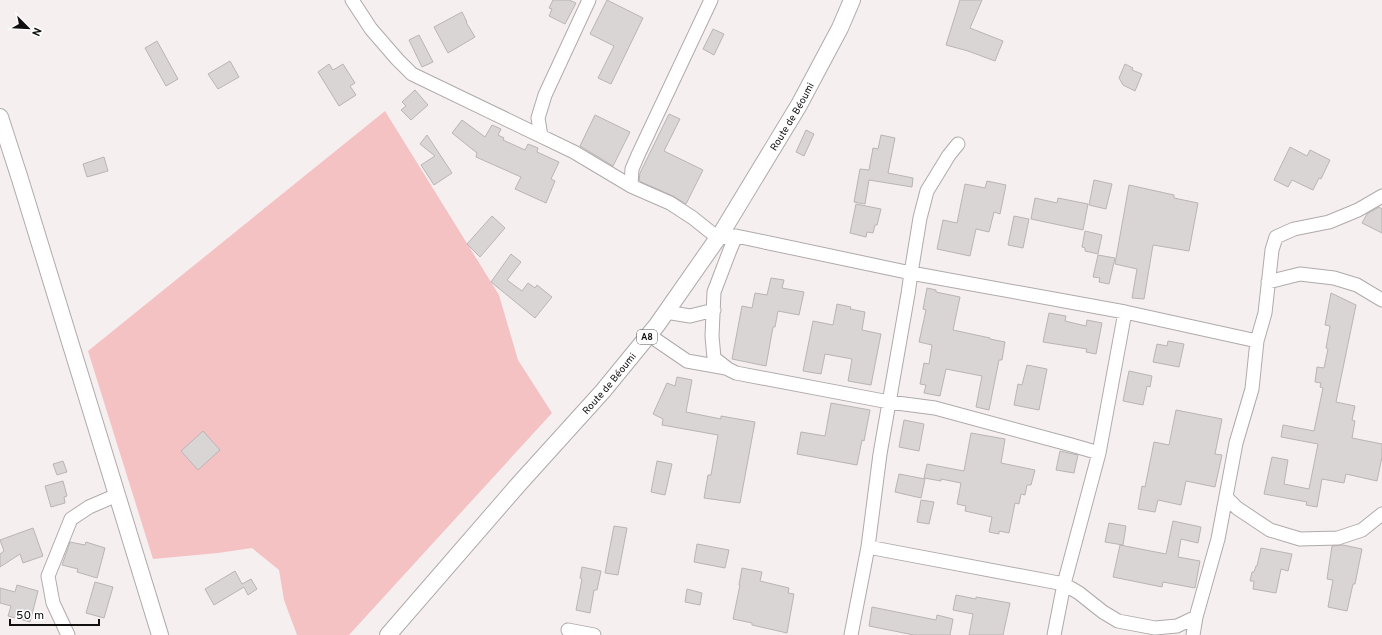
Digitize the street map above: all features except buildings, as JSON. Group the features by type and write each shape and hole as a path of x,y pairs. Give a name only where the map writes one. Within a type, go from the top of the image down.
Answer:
{"main road":[{"name":"Route de Béoumi","path":"388,635 518,485 603,391 666,312 718,238 799,105 840,28 852,0"},
{"path":"0,117 160,635"}],"street":[{"path":"352,0 371,29 412,74 574,152 631,186 670,203 694,218 718,238 736,236 911,273 1125,312 1257,341"},
{"path":"541,136 538,118 544,95 589,0"},
{"path":"631,186 632,169 638,155 711,0"},
{"path":"851,635 868,547 880,454 920,218 927,191 949,155 958,144"},
{"path":"1193,635 1196,617 1218,539 1236,443 1252,389 1257,341 1265,313 1272,250 1276,237 1294,229 1329,222 1358,210 1382,196"},
{"path":"728,369 714,358 712,336 714,292 736,236"},
{"path":"1268,282 1300,274 1334,278 1357,286 1382,300"},
{"path":"666,312 690,316 714,310"},
{"path":"1054,635 1064,584 1099,453 1125,312"},
{"path":"649,334 687,361 889,402 935,408 1099,453"},
{"path":"68,635 53,603 48,576 71,519 89,507 117,495"},
{"path":"1226,497 1237,508 1270,530 1300,539 1338,538 1362,530 1382,514"},
{"path":"868,547 1064,584 1079,593 1102,612 1118,621 1155,628 1177,626 1196,617"},
{"path":"568,630 594,635"}],"shaded area":[{"path":"385,111 499,295 518,360 552,413 349,635 297,635 284,600 279,570 252,548 218,553 153,559 88,351"}]}
